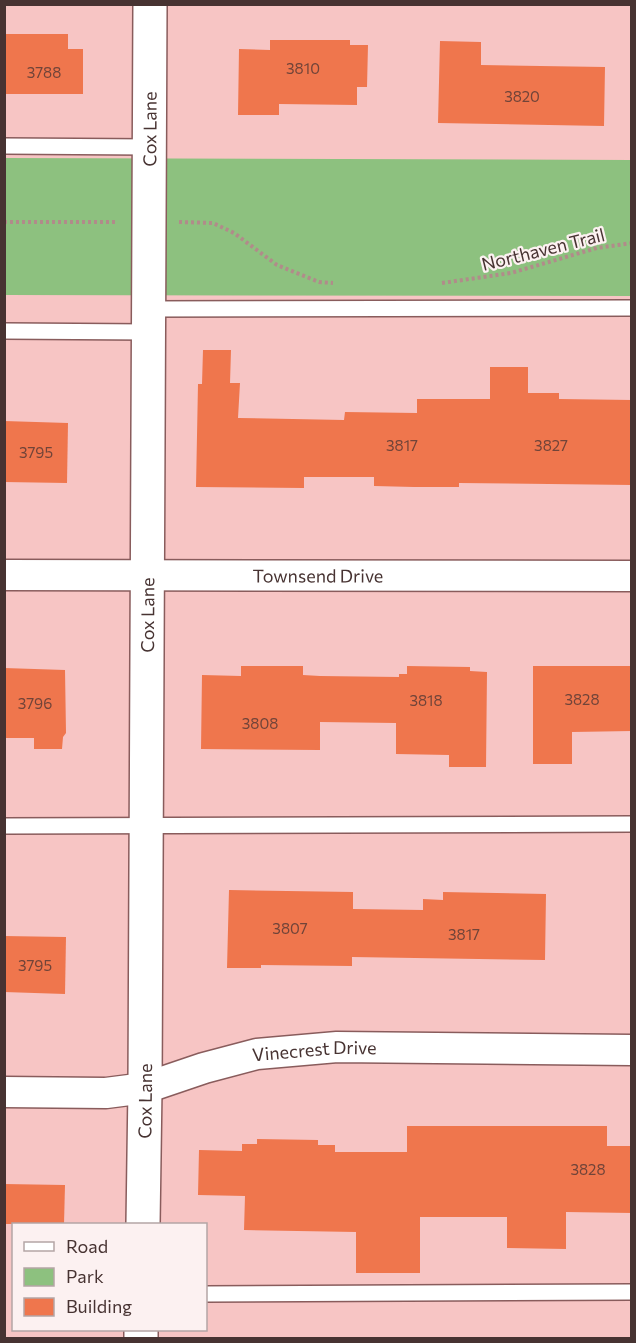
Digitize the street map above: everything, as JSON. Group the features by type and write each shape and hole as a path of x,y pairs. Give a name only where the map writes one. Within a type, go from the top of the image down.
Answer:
{"street":[{"name":"Cox Lane","path":"143,1223 150,4"},
{"name":"Townsend Drive","path":"4,575 632,576"},
{"name":"Vinecrest Drive","path":"4,1092 106,1093 145,1088 204,1068 257,1054 337,1047 632,1050"}],"lane":[{"path":"4,146 149,147"},
{"path":"4,331 148,321 632,308"},
{"path":"4,826 632,824"},
{"path":"207,1294 632,1292"}],"path":[{"path":"4,222 93,222"},
{"path":"189,222 213,223 234,233 277,265 319,282 340,283"},
{"name":"Northaven Trail","path":"434,284 511,273 597,248 632,243"}],"green space":[{"path":"5,158 631,160 631,296 5,295"}],"building":[{"path":"4,34 68,34 68,49 83,49 83,94 4,94"},
{"path":"270,40 350,40 350,45 368,45 367,87 357,87 357,105 279,104 279,115 238,115 239,49 270,50"},
{"path":"440,41 481,42 481,65 605,67 604,126 438,123"},
{"path":"203,350 231,350 230,383 240,383 238,418 344,420 345,412 417,413 417,399 490,399 490,367 528,367 528,393 559,393 559,399 632,400 632,485 459,483 459,487 414,487 374,486 374,477 304,477 304,488 196,487 198,384 202,384"},
{"path":"4,421 68,423 67,483 4,482"},
{"path":"241,666 303,666 303,675 320,676 399,677 399,674 407,674 407,666 470,667 470,671 487,672 486,767 449,767 449,755 396,754 396,723 320,722 320,750 201,749 202,675 241,676"},
{"path":"533,666 632,666 632,731 572,732 572,764 533,764"},
{"path":"4,668 65,670 66,733 63,737 62,749 34,749 34,738 4,738"},
{"path":"229,890 353,892 353,909 423,910 423,899 443,900 443,892 546,894 545,960 352,957 352,966 261,965 261,968 227,968"},
{"path":"4,936 66,937 65,994 4,992"},
{"path":"407,1126 607,1126 607,1146 632,1146 632,1213 566,1212 566,1249 507,1248 507,1217 420,1217 420,1273 356,1273 356,1232 244,1230 245,1196 198,1195 199,1150 242,1151 242,1144 257,1144 257,1139 318,1140 318,1145 335,1145 335,1152 407,1152"},
{"path":"4,1184 65,1185 64,1223 4,1224"}]}
